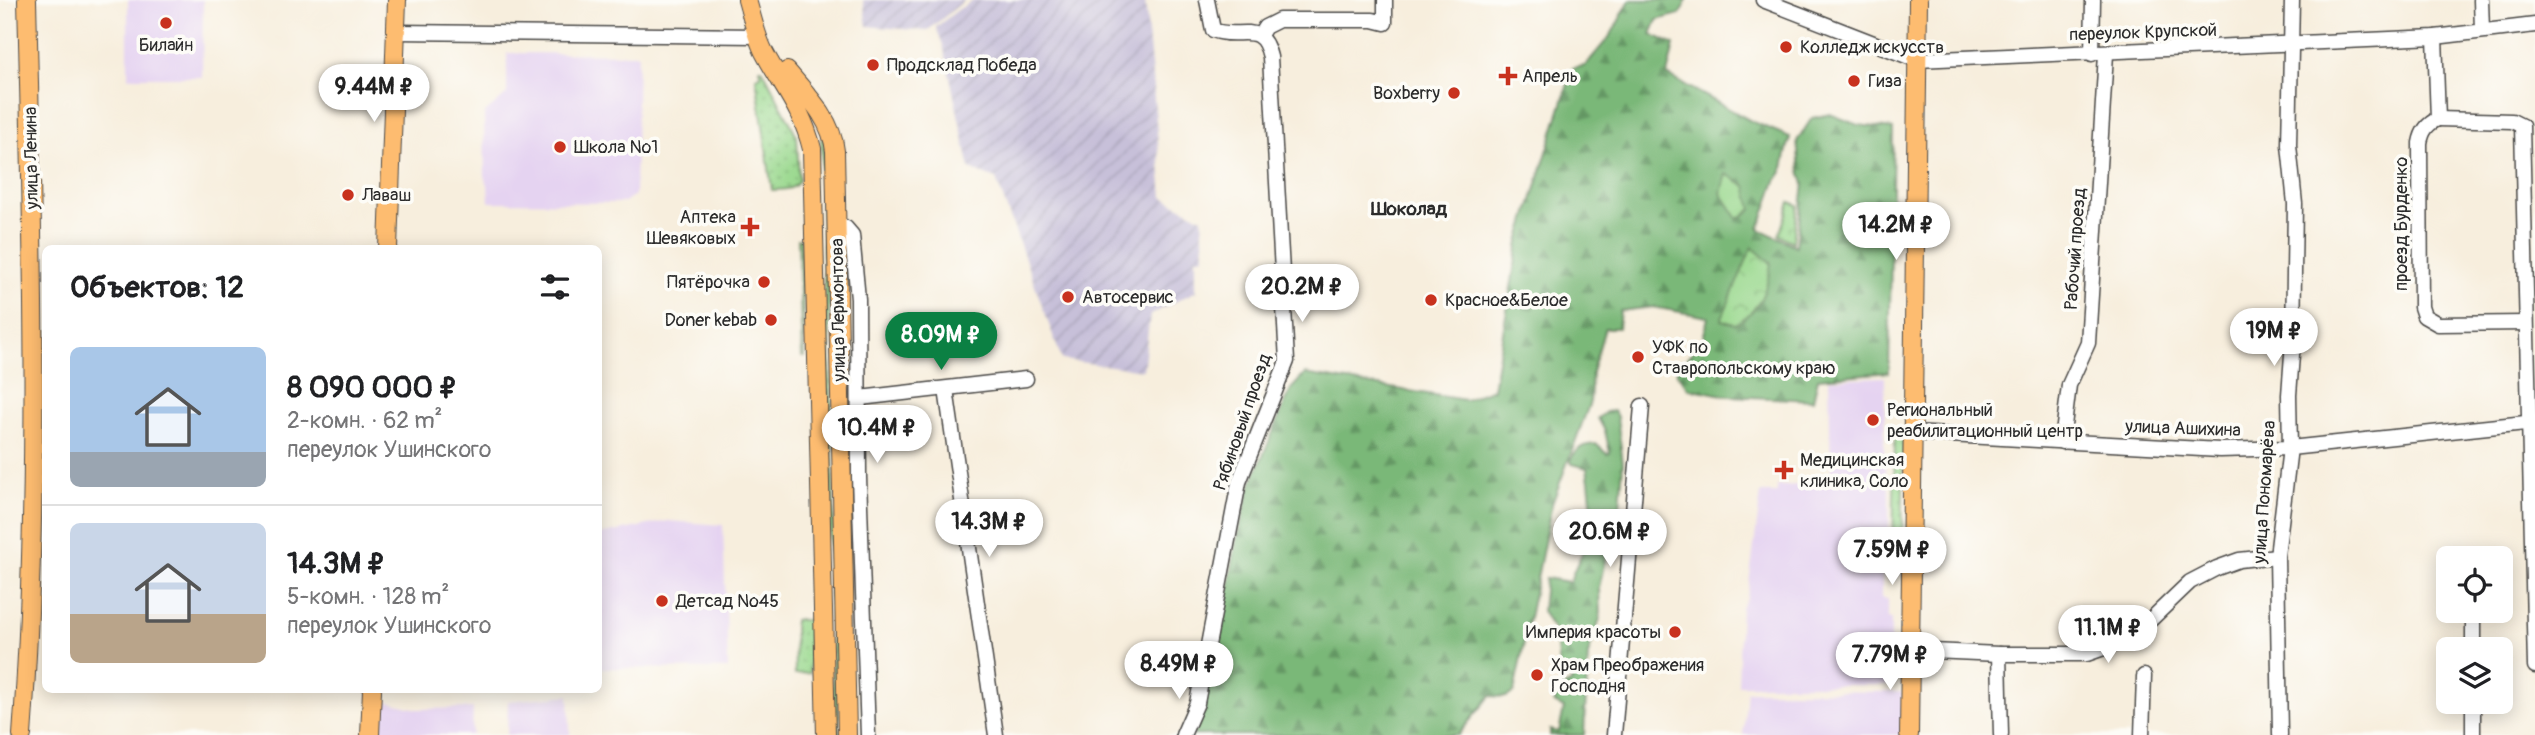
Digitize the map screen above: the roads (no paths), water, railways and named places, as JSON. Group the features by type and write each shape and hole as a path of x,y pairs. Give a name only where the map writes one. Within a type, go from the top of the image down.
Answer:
{"main road":[{"name":"улица Ленина","path":"23,735 31,578 33,434 27,0"},
{"path":"388,245 397,0"},
{"name":"улица Лермонтова","path":"747,0 764,51 807,126 812,149 826,735"},
{"path":"1909,735 1917,0"},
{"name":"улица Лермонтова","path":"758,36 829,125 834,137 847,735"},
{"path":"812,149 817,136 824,132 828,134 835,151"},
{"path":"370,735 372,693"}],"street":[{"path":"1207,0 1213,30 1219,33 1260,35 1265,27 1279,20 1379,20 1385,23 1385,0"},
{"name":"переулок Крупской","path":"1763,0 1917,60 2290,46 2435,37 2535,25"},
{"name":"Рабочий проезд","path":"2062,442 2069,385 2088,343 2099,54 2093,0"},
{"name":"улица Пономарёва","path":"2280,735 2277,556 2290,448 2289,395 2293,341 2295,222 2289,145 2292,0"},
{"path":"2481,0 2482,30"},
{"path":"396,32 758,36"},
{"name":"Рябиновый проезд","path":"1183,735 1197,703 1239,482 1279,387 1287,361 1270,57 1267,44 1260,35"},
{"path":"2435,37 2438,119 2512,121 2522,126 2526,323 2532,422 2535,666"},
{"name":"проезд Бурденко","path":"2438,119 2422,132 2420,143 2421,307 2424,316 2438,324 2526,323"},
{"path":"836,224 846,228 852,235 859,299 859,477 868,735"},
{"path":"860,398 1026,379"},
{"path":"946,389 996,735"},
{"path":"1614,735 1642,406"},
{"name":"улица Ашихина","path":"1913,433 2220,450 2290,448 2532,422"},
{"path":"1910,650 2087,654 2120,642 2142,628 2190,582 2217,568 2239,560 2277,556"},
{"path":"1999,654 2001,735"},
{"path":"2142,735 2144,676"},
{"path":"2473,714 2473,735"}],"place":[{"name":"Билайн","path":"166,23"},
{"name":"Колледж искусств","path":"1786,47"},
{"name":"Продсклад Победа","path":"873,65"},
{"name":"Апрель","path":"1508,76"},
{"name":"Гиза","path":"1854,81"},
{"name":"Boxberry","path":"1454,93"},
{"name":"Школа №1","path":"560,147"},
{"name":"Лаваш","path":"348,195"},
{"name":"Аптека Шевяковых","path":"750,227"},
{"name":"Пятёрочка","path":"764,282"},
{"name":"Автосервис","path":"1068,297"},
{"name":"Красное&Белое","path":"1431,300"},
{"name":"Doner kebab","path":"771,320"},
{"name":"УФК по Ставропольскому краю","path":"1638,357"},
{"name":"Региональный реабилитационный центр","path":"1873,420"},
{"name":"Медицинская клиника, Соло","path":"1784,470"},
{"name":"Детсад №45","path":"662,601"},
{"name":"Империя красоты","path":"1675,632"},
{"name":"Храм Преображения Господня","path":"1537,675"}],"district":[{"name":"Шоколад","path":"1409,208"}]}
